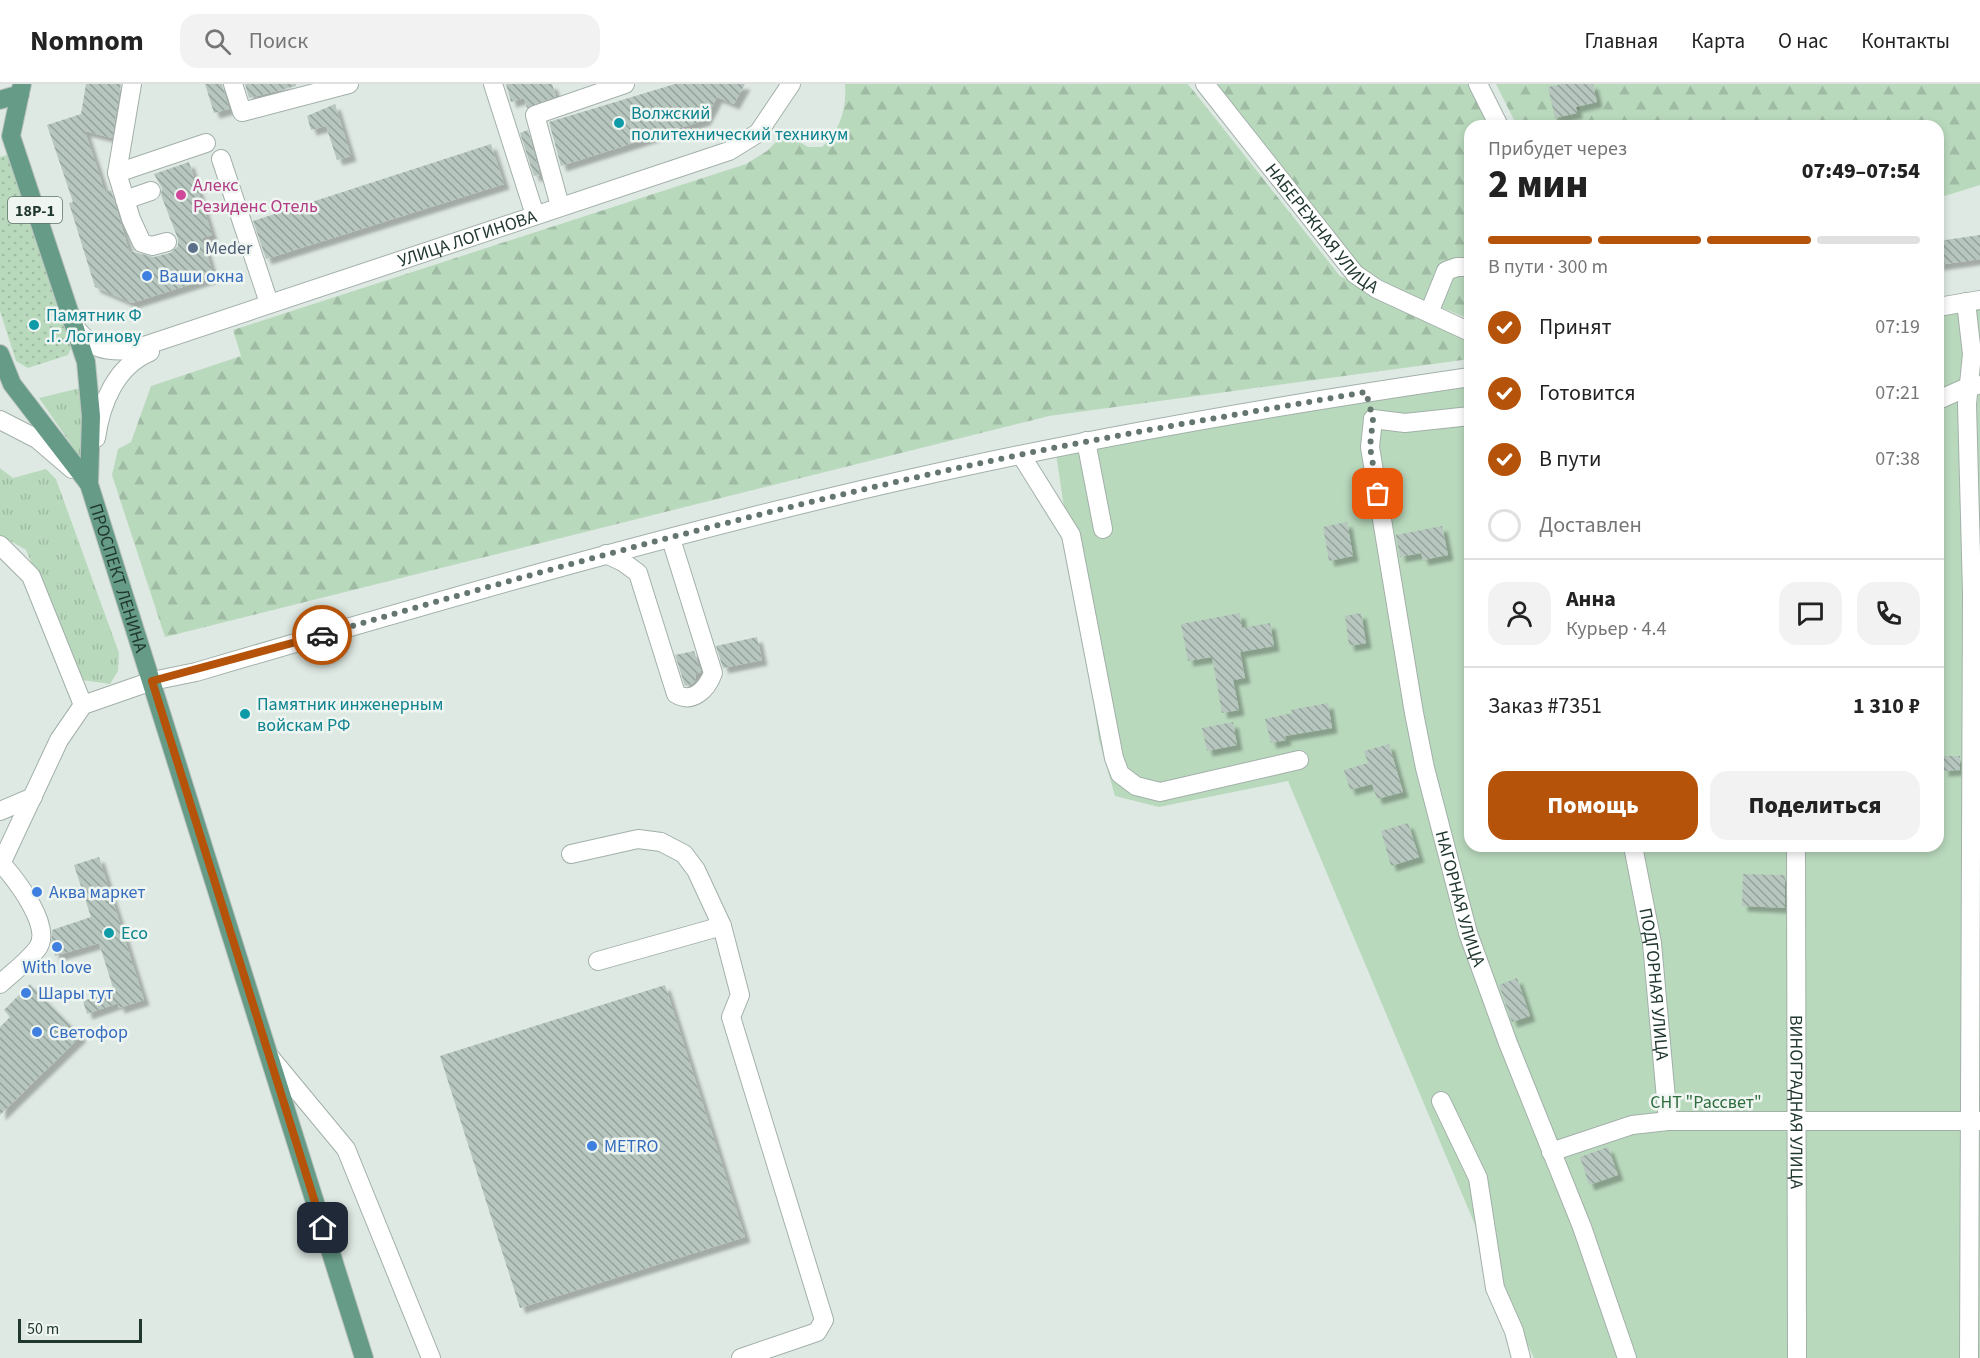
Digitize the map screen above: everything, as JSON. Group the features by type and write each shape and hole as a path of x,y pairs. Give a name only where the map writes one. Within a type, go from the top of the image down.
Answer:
{"main road":[{"name":"18Р-1","path":"0,100 21,89"},
{"name":"ПРОСПЕКТ ЛЕНИНА","path":"21,89 11,136 86,363 91,416 89,484 364,1358"},
{"name":"ПРОСПЕКТ ЛЕНИНА","path":"0,354 12,384 89,484"}],"street":[{"path":"132,84 117,173 142,243 152,246 166,242"},
{"path":"233,84 242,112 294,92 349,84"},
{"path":"493,84 535,215"},
{"path":"560,206 535,115 625,84"},
{"name":"НАБЕРЕЖНАЯ УЛИЦА","path":"1205,84 1347,267 1377,289 1464,329"},
{"path":"1478,84 1495,120"},
{"name":"УЛИЦА ЛОГИНОВА","path":"73,324 89,345 102,350 132,350 729,151 758,133 788,90"},
{"path":"117,173 206,143"},
{"path":"221,159 269,303"},
{"path":"125,200 151,191"},
{"path":"1429,313 1446,271 1464,268"},
{"path":"1944,306 1973,301 1972,354 1975,385 1967,424 1972,593 1969,853 1976,1121 1969,1358"},
{"path":"89,484 104,402 120,376 135,358 181,340 202,326"},
{"path":"0,984 39,948 42,933 25,891 1,865 59,740 83,705 152,681 196,672 606,554 754,516 1086,441 1464,377"},
{"path":"1944,398 1975,385"},
{"name":"НАГОРНАЯ УЛИЦА","path":"1366,392 1373,419 1370,447 1425,768 1468,933 1582,1227 1627,1358"},
{"path":"1373,419 1405,423 1464,417"},
{"path":"0,420 37,439 89,484"},
{"path":"1086,441 1103,530"},
{"path":"1021,455 1071,535 1114,758 1120,774 1136,786 1160,792 1299,760"},
{"path":"606,554 623,562 638,573 676,694 682,698 691,696 699,694 713,673 671,539"},
{"path":"0,545 31,576 83,705"},
{"path":"0,811 33,797"},
{"path":"571,854 638,839 674,846 696,870 722,926 740,995 731,1017 824,1320 817,1332 741,1358"},
{"name":"ПОДГОРНАЯ УЛИЦА","path":"1634,852 1652,943 1668,1121"},
{"name":"ВИНОГРАДНАЯ УЛИЦА","path":"1796,852 1797,1358"},
{"path":"598,961 722,926"},
{"path":"268,1055 346,1149 431,1358"},
{"path":"1441,1101 1478,1178 1495,1288 1514,1331 1521,1358"},
{"path":"1551,1152 1632,1125 1668,1121 1796,1119 1976,1121"}],"green space":[{"path":"845,84 1188,84 1340,276 1464,337 1464,360 1049,416 165,637 112,475 118,449 131,442 151,386 241,356 233,330 746,164 767,151 785,133 808,147 822,147 838,126 845,102"},
{"path":"1215,84 1470,84 1488,120 1464,120 1464,317 1404,293 1364,270"},
{"path":"1496,84 1980,84 1980,185 1944,196 1944,120 1514,120"},
{"path":"10,154 71,348 68,355 28,368 16,361 0,311 0,157"},
{"name":"СНТ \"Рассвет\"","path":"1980,306 1980,1358 1534,1358 1513,1315 1288,781 1159,807 1115,796 1099,740 1056,454 1464,383 1464,852 1944,852 1944,310"},
{"path":"80,388 86,466 39,398"},
{"path":"0,468 13,478 46,469 56,479 119,653 118,671 110,684 82,680 26,550 0,535"}],"building":[{"path":"86,84 121,84 112,138 85,131 105,192 111,190 129,251 154,257 170,253 178,246 178,239 161,195 162,188 154,174 189,162 212,235 202,238 214,277 132,303 95,287 69,203 73,202 47,125 81,114"},
{"path":"205,84 222,84 229,109 214,113"},
{"path":"245,84 296,84 296,86 249,98"},
{"path":"506,84 552,84 556,96 527,108 524,98 511,102"},
{"name":"Волжский политехнический техникум","path":"675,84 745,84 734,104 717,97 705,120 561,166 549,122"},
{"path":"1562,84 1593,84 1597,102 1576,107 1577,113 1555,118 1548,87"},
{"path":"335,104 351,156 337,160 326,126 311,130 307,116"},
{"path":"528,130 540,175 534,176 520,133"},
{"path":"491,144 504,184 266,259 253,221"},
{"path":"1980,235 1980,259 1944,264 1944,240"},
{"path":"1347,522 1353,556 1329,561 1323,527"},
{"path":"1442,526 1448,555 1423,560 1421,553 1400,557 1396,535"},
{"path":"1240,613 1242,628 1270,623 1274,646 1240,652 1245,678 1233,680 1239,710 1222,713 1212,657 1188,661 1181,624"},
{"path":"1361,613 1366,643 1349,646 1345,616"},
{"path":"757,637 762,660 723,668 716,646"},
{"path":"694,651 701,672 695,674 696,680 692,684 685,686 675,655"},
{"path":"1328,703 1332,728 1285,736 1286,740 1271,743 1265,719 1292,713 1291,710"},
{"path":"1233,722 1237,745 1207,751 1202,728"},
{"path":"1389,744 1403,792 1377,799 1372,784 1350,790 1344,770 1368,763 1364,751"},
{"path":"1944,756 1960,756 1960,770 1944,771"},
{"path":"1408,823 1419,857 1391,866 1381,831"},
{"name":"Eco","path":"99,857 144,1000 119,1008 118,1003 87,1014 83,1001 114,991 99,943 55,956 51,944 52,930 91,917 74,865"},
{"path":"1743,874 1785,875 1785,908 1742,906"},
{"path":"1517,978 1530,1016 1512,1022 1499,985"},
{"path":"30,984 81,1036 0,1115 0,1027 10,1017 4,1010"},
{"name":"METRO","path":"665,985 745,1237 520,1308 440,1056"},
{"path":"1608,1147 1618,1175 1589,1185 1580,1157"}],"way so far":[{"path":"322,635 606,554 955,469 1086,441 1366,392 1368,410 1373,419 1370,447 1378,494"}],"place":[{"name":"Волжский политехнический техникум","path":"619,123"},
{"name":"Алекс Резиденс Отель","path":"181,195"},
{"name":"Meder","path":"193,248"},
{"name":"Ваши окна","path":"147,276"},
{"name":"Памятник Ф .Г. Логинову","path":"34,325"},
{"name":"Памятник инженерным войскам РФ","path":"245,714"},
{"name":"Аква маркет","path":"37,892"},
{"name":"Eco","path":"109,933"},
{"name":"With love","path":"57,947"},
{"name":"Шары тут","path":"26,993"},
{"name":"Светофор","path":"37,1032"},
{"name":"METRO","path":"592,1146"}],"route":[{"path":"322,635 196,672 152,681 323,1228"}]}
